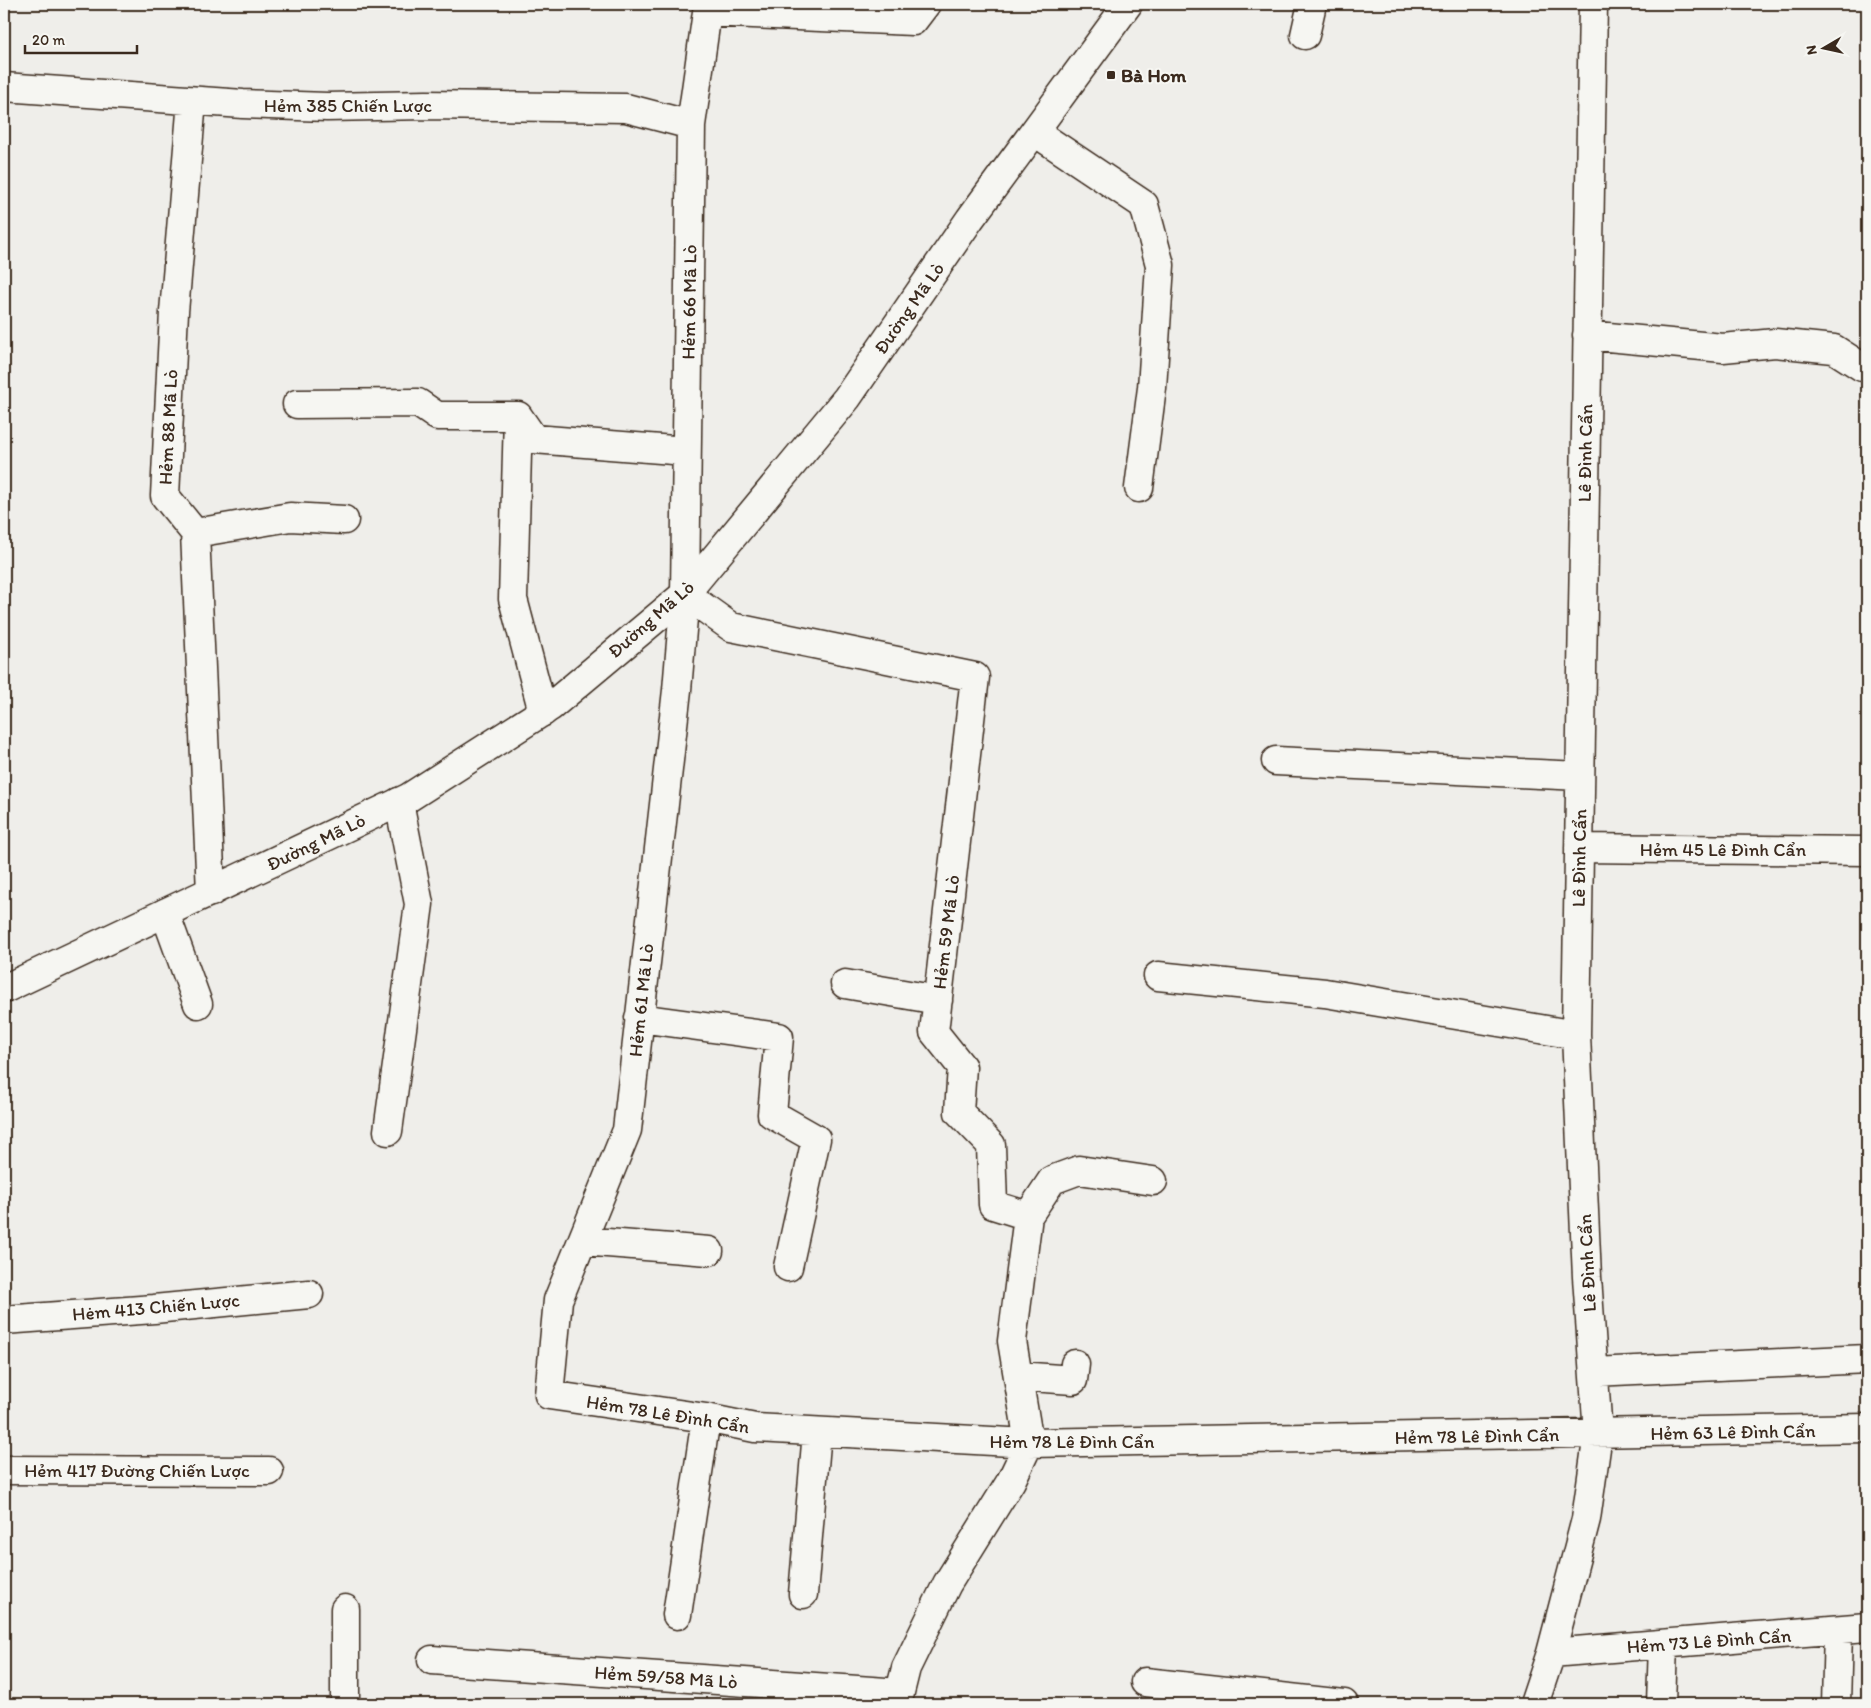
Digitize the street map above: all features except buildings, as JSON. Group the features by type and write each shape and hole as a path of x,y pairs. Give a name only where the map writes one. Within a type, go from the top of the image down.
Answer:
{"street":[{"name":"Hẻm 66 Mã Lò","path":"684,594 691,126 707,12 913,21 926,4"},
{"name":"Đường Mã Lò","path":"4,988 399,802 543,712 684,594 847,398 970,219 1036,132 1128,4"},
{"path":"1305,35 1312,4"},
{"name":"Lê Đình Cẩn","path":"1534,1704 1551,1653 1586,1519 1598,1434 1576,1034 1593,4"},
{"name":"Hẻm 385 Chiến Lược","path":"4,87 192,101 327,107 426,105 626,108 691,126"},
{"name":"Hẻm 88 Mã Lò","path":"192,101 174,312 165,496 195,533"},
{"path":"1036,132 1144,205 1160,265 1152,388 1139,488"},
{"path":"1587,334 1722,348 1775,343 1834,349 1865,367"},
{"path":"297,404 418,404 437,416 518,416"},
{"path":"518,416 534,439 686,451"},
{"path":"518,416 512,598 543,712"},
{"path":"211,892 195,533 290,517 344,520"},
{"name":"Hẻm 59 Mã Lò","path":"684,594 731,627 975,677 934,1032 962,1067 960,1112 991,1145 992,1205 1028,1216"},
{"name":"Hẻm 61 Mã Lò","path":"549,1395 558,1300 627,1130 676,700 684,594"},
{"path":"1276,761 1580,776"},
{"path":"388,1131 419,904 399,802"},
{"name":"Hẻm 45 Lê Đình Cẩn","path":"1579,848 1867,851"},
{"path":"165,913 198,1004"},
{"path":"1158,976 1325,993 1576,1034"},
{"path":"845,984 938,1000"},
{"path":"639,1018 779,1037 772,1114 816,1140 788,1267"},
{"path":"898,1699 906,1668 947,1584 1011,1481 1029,1443 1012,1341 1028,1216 1052,1180 1079,1170 1153,1181"},
{"path":"582,1241 709,1251"},
{"name":"Hėm 413 Chiến Lược","path":"4,1320 154,1309 309,1294"},
{"path":"1594,1372 1867,1359"},
{"path":"1018,1376 1073,1380 1075,1364"},
{"name":"Hẻm 78 Lê Đình Cẩn","path":"549,1395 706,1418 754,1428 1029,1443 1598,1434"},
{"path":"677,1615 706,1418"},
{"name":"Hẻm 63 Lê Đình Cẩn","path":"1598,1434 1867,1428"},
{"path":"803,1594 817,1432"},
{"name":"Hẻm 417 Đường Chiến Lược","path":"4,1470 269,1471"},
{"path":"345,1608 345,1704"},
{"name":"Hẻm 73 Lê Đình Cẩn","path":"1551,1653 1838,1631 1867,1627"},
{"path":"1836,1704 1838,1631"},
{"path":"1661,1704 1663,1644"},
{"name":"Hẻm 59/58 Mã Lò","path":"432,1660 898,1699"},
{"path":"1145,1682 1344,1704"}],"place":[{"name":"Bà Hom","path":"1111,75"}]}
